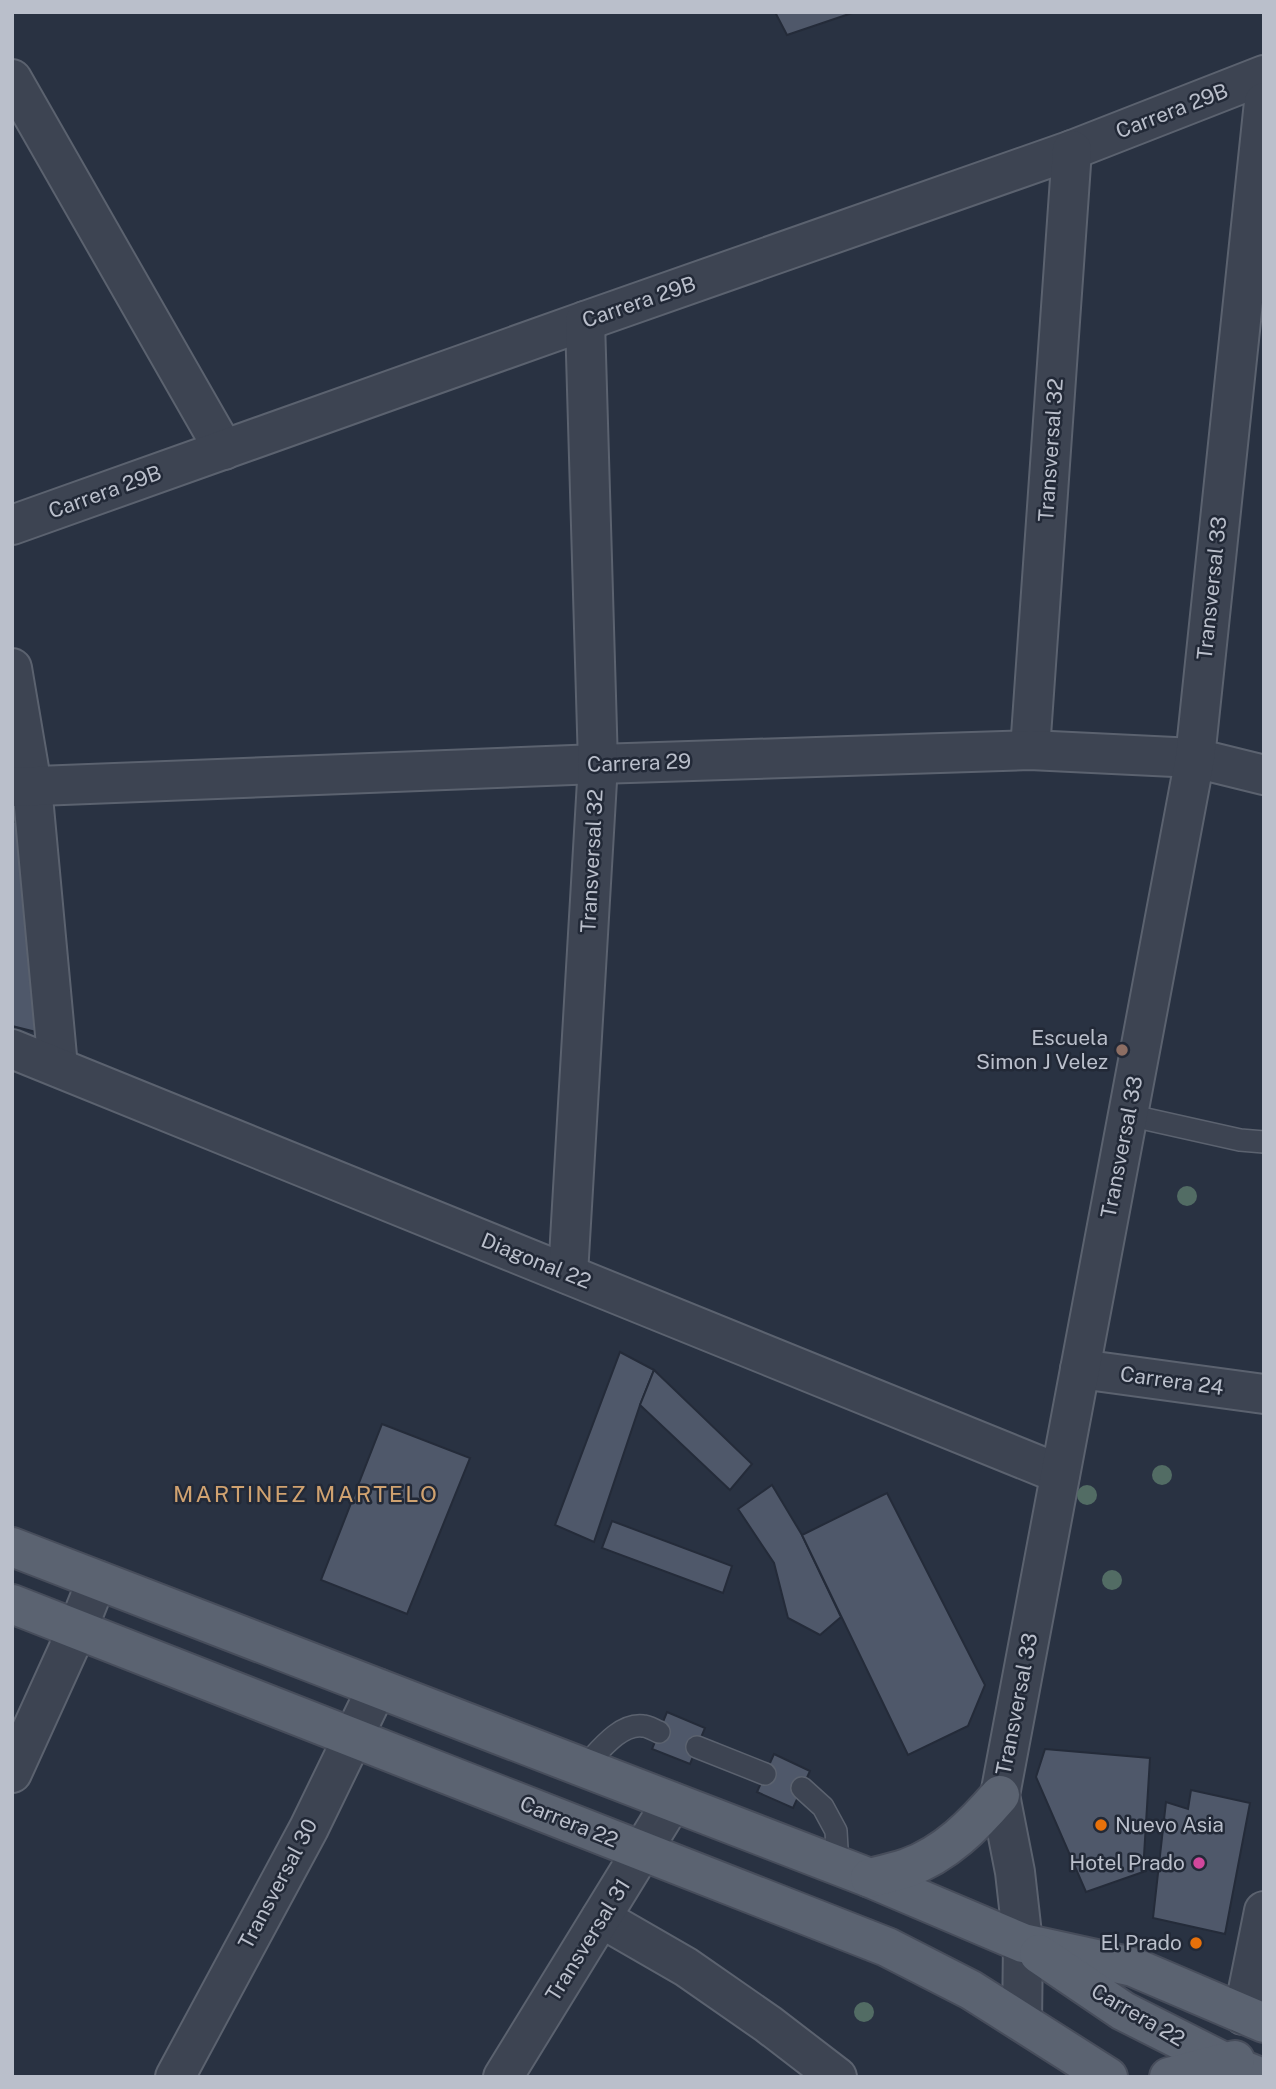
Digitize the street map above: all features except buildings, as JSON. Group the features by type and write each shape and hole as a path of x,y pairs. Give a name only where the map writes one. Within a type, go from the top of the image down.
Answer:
{"main road":[{"name":"Carrera 22","path":"12,1547 854,1872 1023,1943 1133,1967 1253,2019"},
{"name":"Carrera 22","path":"12,1604 887,1947 971,1990 1108,2077"},
{"path":"854,1872 908,1868 943,1850 974,1825 1000,1795"},
{"name":"Carrera 22","path":"1023,1943 1123,2011 1243,2070"},
{"path":"1169,2077 1243,2070 1264,2050"}],"street":[{"name":"Carrera 29B","path":"12,525 1072,150 1264,75"},
{"path":"12,79 224,450"},
{"name":"Transversal 33","path":"1022,2022 1023,1943 1015,1872 1000,1795 1195,758 1264,102"},
{"name":"Transversal 32","path":"1030,750 1072,150"},
{"name":"Transversal 32","path":"568,1274 598,764 584,321"},
{"path":"12,668 22,786 58,1067"},
{"name":"Carrera 29","path":"22,786 1030,750 1195,758 1264,775"},
{"name":"Diagonal 22","path":"12,1049 1060,1474"},
{"name":"Carrera 24","path":"1080,1368 1264,1394"},
{"path":"12,1773 78,1630 97,1580"},
{"name":"Transversal 30","path":"175,2077 309,1828 377,1688"},
{"name":"Transversal 31","path":"503,2077 672,1802"},
{"path":"1253,2019 1264,1912"},
{"path":"601,1918 686,1967 768,2024 837,2077"}],"lane":[{"path":"1128,1115 1240,1140 1264,1142"},
{"path":"583,1768 612,1739 629,1727 644,1726 659,1732"},
{"path":"697,1747 765,1774"},
{"path":"802,1788 823,1807 854,1872"}],"place":[{"name":"Escuela Simon J Velez","path":"1122,1050"},
{"name":"Nuevo Asia","path":"1101,1825"},
{"name":"Hotel Prado","path":"1199,1863"},
{"name":"El Prado","path":"1196,1943"}],"district":[{"name":"MARTINEZ MARTELO","path":"306,1494"}]}
